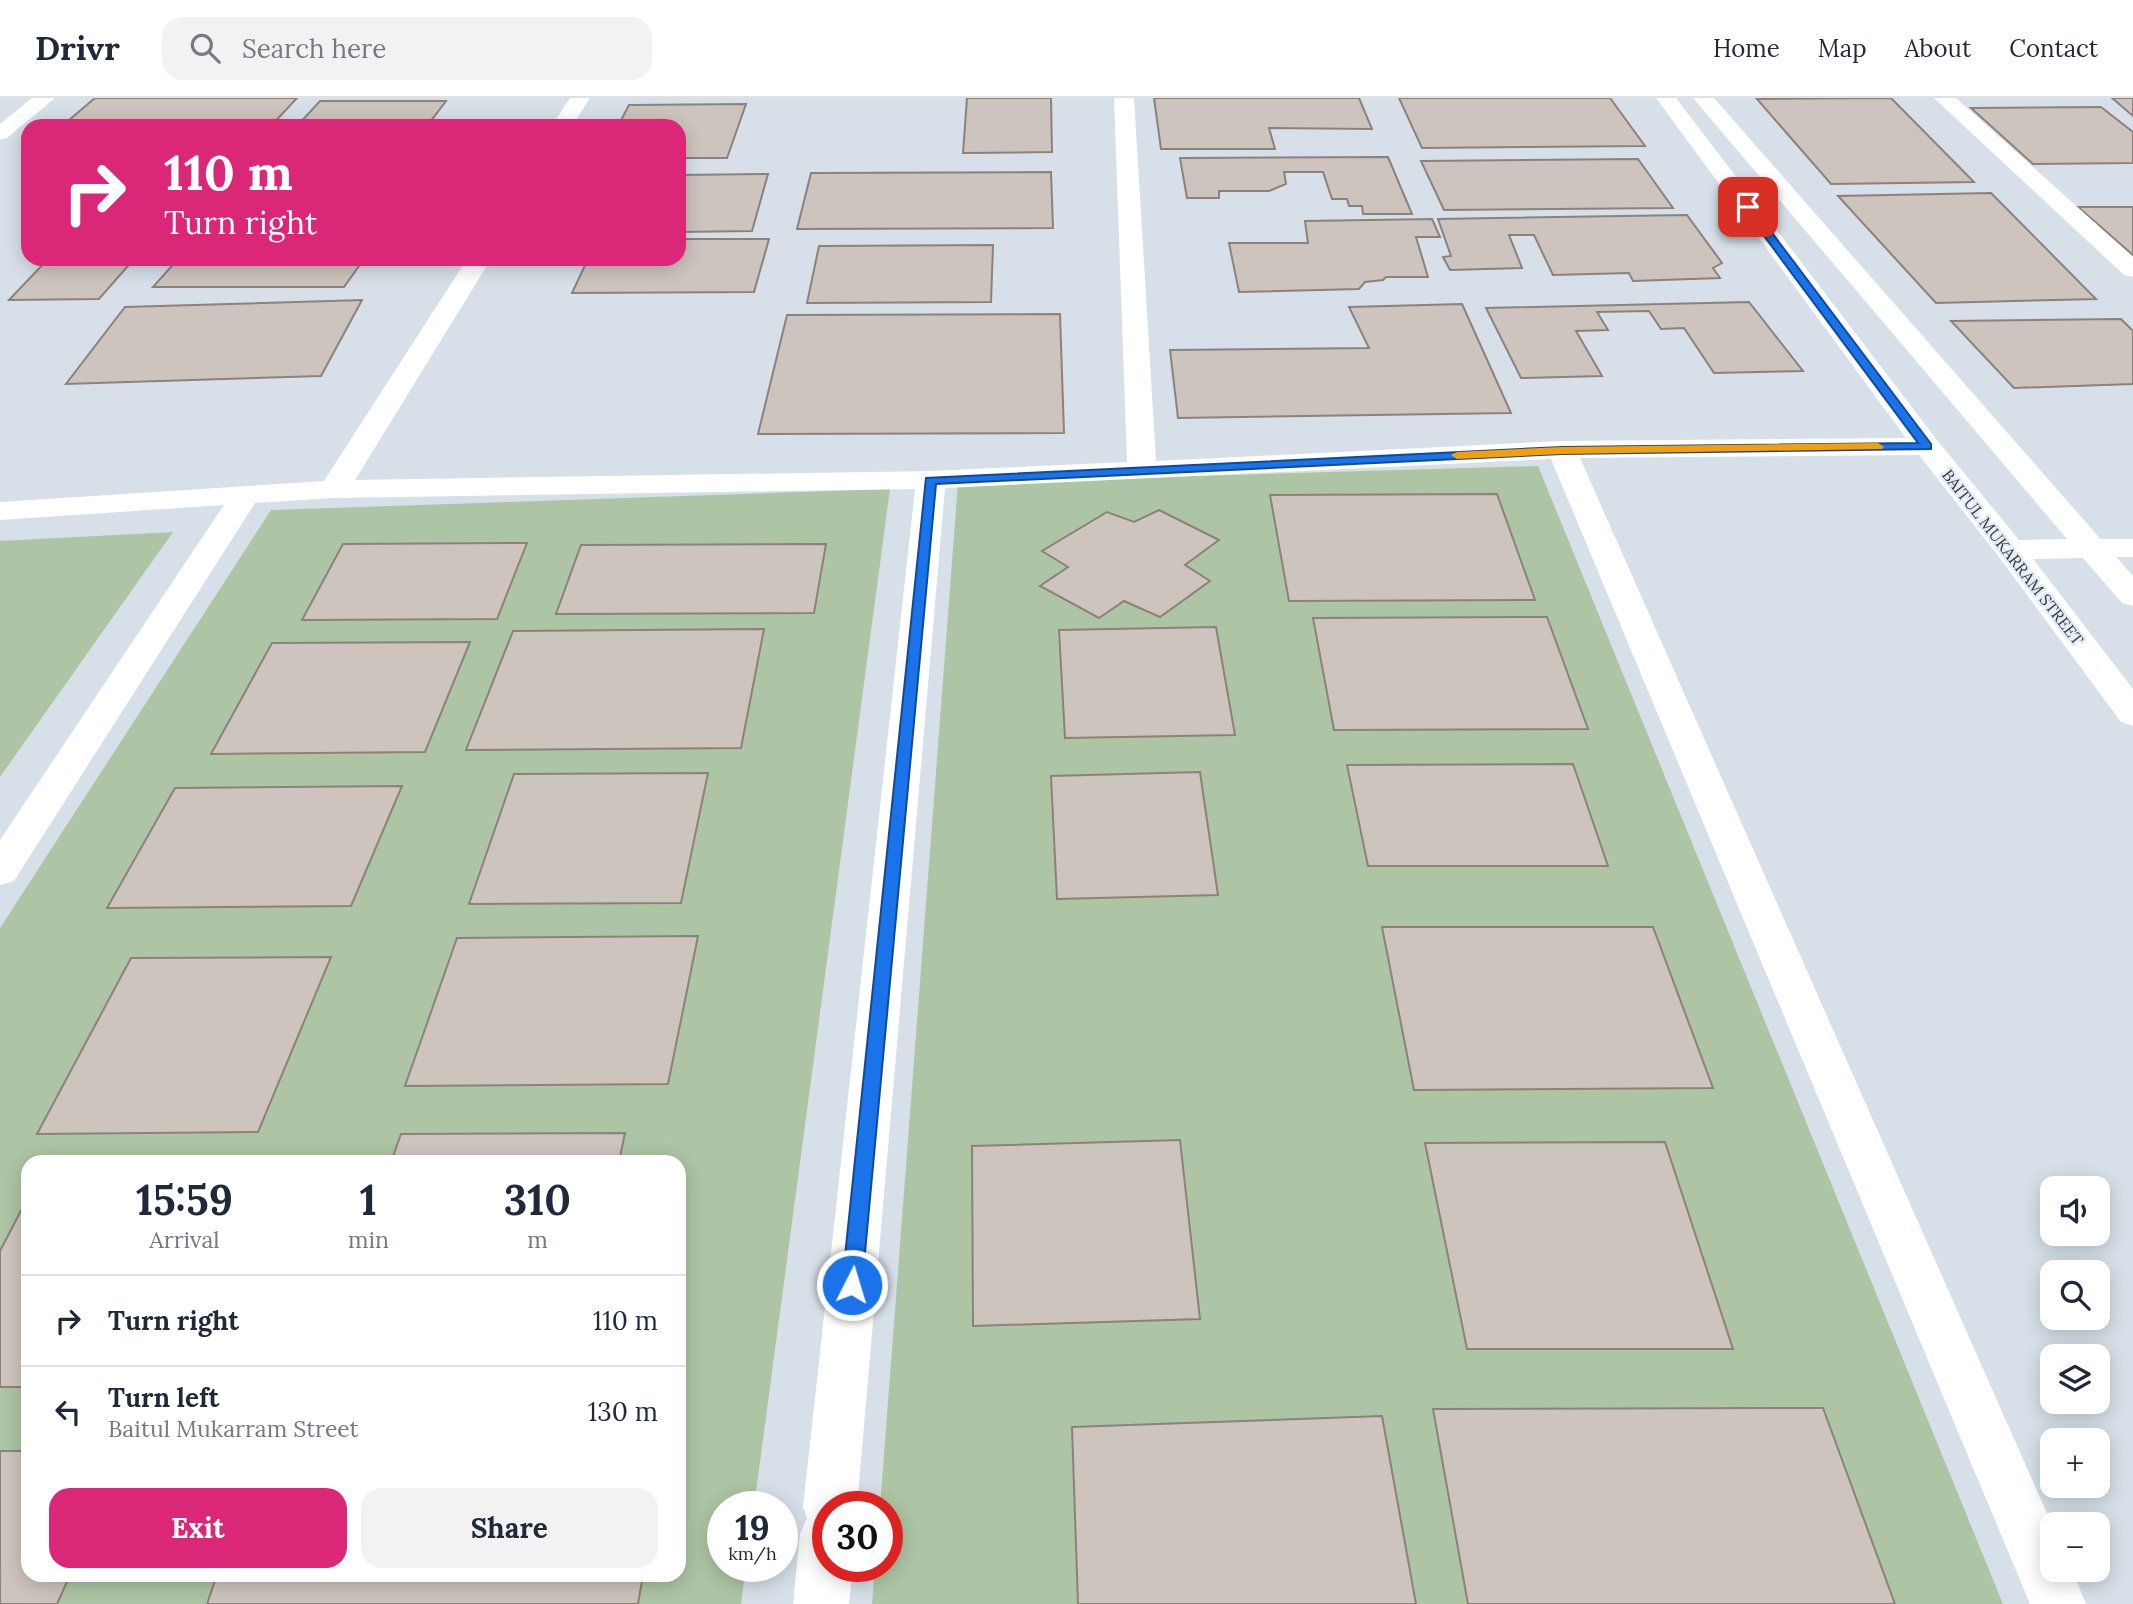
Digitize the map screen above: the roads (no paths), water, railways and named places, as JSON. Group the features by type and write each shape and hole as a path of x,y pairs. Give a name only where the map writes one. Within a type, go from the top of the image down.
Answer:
{"street":[{"path":"0,134 46,98"},
{"path":"566,119 580,98"},
{"path":"1124,98 1142,471"},
{"name":"BAITUL MUKARRAM STREET","path":"1666,98 1927,446 2010,550 2133,714"},
{"path":"1703,98 2133,596"},
{"path":"1944,98 2133,270"},
{"path":"334,489 474,266"},
{"path":"0,511 334,489 931,480 1562,450 1927,446"},
{"path":"1562,450 2058,1604"},
{"path":"832,1491 931,480"},
{"path":"0,872 247,493"},
{"path":"2010,550 2133,548"},
{"path":"821,1604 823,1582"}]}
